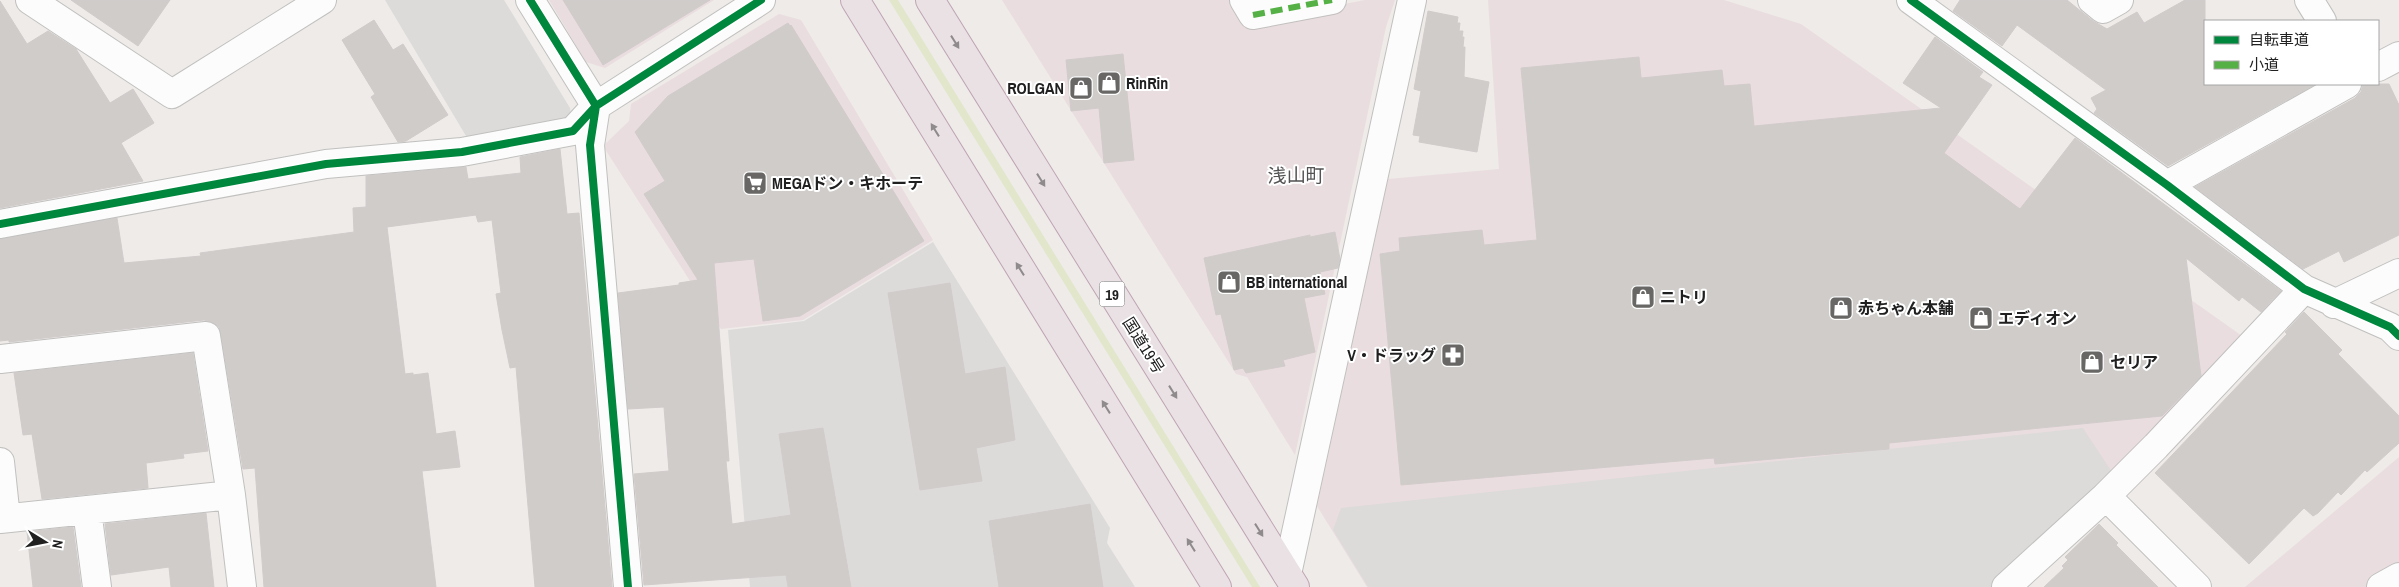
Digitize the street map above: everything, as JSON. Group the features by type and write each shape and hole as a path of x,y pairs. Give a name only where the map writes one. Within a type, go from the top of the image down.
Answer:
{"highway":[{"path":"855,0 1216,587"},
{"name":"国道19号","path":"930,0 1291,581"}],"street":[{"path":"30,0 172,94 322,0"},
{"path":"530,0 596,106 590,145 628,587"},
{"path":"0,224 326,164 462,152 574,131 596,106 761,0"},
{"path":"1249,7 1332,0"},
{"path":"1291,581 1412,0"},
{"path":"1911,0 2167,185 2304,289 2334,304 2390,327 2399,336"},
{"path":"2092,0 2103,9 2119,0"},
{"path":"2309,0 2321,20"},
{"path":"2379,66 2399,56"},
{"path":"2167,185 2344,85"},
{"path":"2334,304 2399,273"},
{"path":"2006,587 2106,496 2156,446 2304,289"},
{"path":"0,358 206,336 231,495 242,587"},
{"path":"0,462 3,518 231,495"},
{"path":"2106,496 2197,587"},
{"path":"87,510 97,587"},
{"path":"2381,587 2399,576"}],"shaded area":[{"path":"385,0 504,0 570,108 571,117 564,128 472,146"},
{"path":"549,0 714,0 605,68 586,62"},
{"path":"1002,0 1236,0 1251,22 1365,0 1395,0 1386,27 1295,455 1247,377 1236,374"},
{"path":"1488,0 1724,0 1801,24 2245,338 2115,477 1995,587 1367,587 1317,506 1388,179 1499,169"},
{"path":"779,14 801,20 933,240 803,320 721,329 603,146 629,121 631,104"},
{"path":"933,242 1110,528 1107,543 1135,587 750,587 728,330 804,321"},
{"path":"2083,428 2114,475 1994,587 1368,587 1333,530 1341,508"},
{"path":"2399,457 2399,587 2245,587"}],"green space":[{"path":"889,0 898,0 1260,587 1252,587"}],"building":[{"path":"71,0 170,0 138,46"},
{"path":"563,0 710,0 603,65"},
{"path":"1960,0 2067,0 2093,21 2107,29 2137,12 2144,23 2185,0 2205,0 2204,85 2314,85 2168,166 2094,113 2097,109 2091,98 2106,90 2017,25 2002,46 1953,11"},
{"path":"0,1 27,44 48,31 76,49 110,103 133,89 154,123 121,143 143,181 0,208"},
{"path":"1428,11 1458,17 1457,23 1460,23 1459,31 1463,31 1463,47 1465,47 1464,77 1489,82 1477,152 1419,142 1420,136 1413,135 1421,91 1414,89"},
{"path":"374,20 393,50 403,44 448,115 406,141 398,142 371,97 375,94 342,40"},
{"path":"788,23 924,241 800,316 763,321 754,259 714,263 729,461 726,461 732,524 791,515 779,434 823,428 851,587 788,587 786,575 644,585 634,474 669,471 664,407 628,409 618,293 679,285 679,283 698,280 644,194 665,181 635,132 668,96"},
{"path":"1935,37 1983,72 1979,77 1992,85 1944,153 2020,209 2075,138 2281,291 2261,312 2242,297 2239,301 2186,258 2201,376 2162,416 1889,443 1889,449 1715,464 1714,458 1401,485 1380,254 1400,251 1399,238 1482,230 1484,245 1537,240 1521,68 1639,57 1641,78 1722,70 1724,86 1750,84 1754,126 1941,108 1903,83"},
{"path":"1123,54 1134,160 1104,163 1099,108 1071,111 1066,60"},
{"path":"2389,84 2399,105 2399,235 2344,262 2339,251 2303,269 2195,187 2355,98 2361,92 2363,85"},
{"path":"560,149 567,214 579,213 612,587 535,587 516,367 510,368 496,294 501,293 492,220 478,222 476,215 387,227 405,374 428,373 436,434 455,431 460,467 422,471 436,587 264,587 255,468 243,469 221,334 219,327 212,322 204,320 9,342 9,340 0,341 0,239 117,218 124,263 201,256 200,253 354,232 353,208 366,207 366,176 466,167 468,179 521,173 520,157"},
{"path":"1335,232 1340,259 1338,268 1320,272 1325,294 1304,298 1315,352 1283,360 1285,366 1246,373 1243,368 1234,370 1221,314 1216,315 1204,258 1310,235 1310,237"},
{"path":"950,283 965,374 1005,367 1015,440 976,448 982,481 920,490 888,293"},
{"path":"2304,312 2342,350 2338,354 2399,416 2399,443 2367,472 2365,470 2341,495 2338,492 2318,513 2313,516 2304,508 2249,564 2155,473 2287,334 2285,332"},
{"path":"193,353 208,451 183,454 184,458 146,463 148,488 42,499 32,434 23,435 14,373"},
{"path":"1090,504 1103,587 999,587 989,521"},
{"path":"206,513 214,587 171,587 169,567 111,575 105,524"},
{"path":"2099,524 2118,543 2116,545 2158,587 2044,587 2064,568 2062,566 2068,560 2065,557"},
{"path":"73,527 81,587 33,587 27,532"}],"marked path":[{"path":"1253,15 1332,0"}],"cycle path":[{"path":"530,0 596,106 590,145 628,587"},
{"path":"0,224 326,164 462,152 573,131 596,106 761,0"},
{"path":"1911,0 2167,185 2304,289 2390,327 2399,336"}],"place":[{"name":"RinRin","path":"1109,83"},
{"name":"ROLGAN","path":"1081,88"},
{"name":"MEGAドン・キホーテ","path":"755,183"},
{"name":"BB international","path":"1229,282"},
{"name":"ニトリ","path":"1643,297"},
{"name":"赤ちゃん本舗","path":"1841,308"},
{"name":"エディオン","path":"1981,318"},
{"name":"V・ドラッグ","path":"1453,355"},
{"name":"セリア","path":"2092,362"}],"district":[{"name":"浅山町","path":"1296,175"}]}
